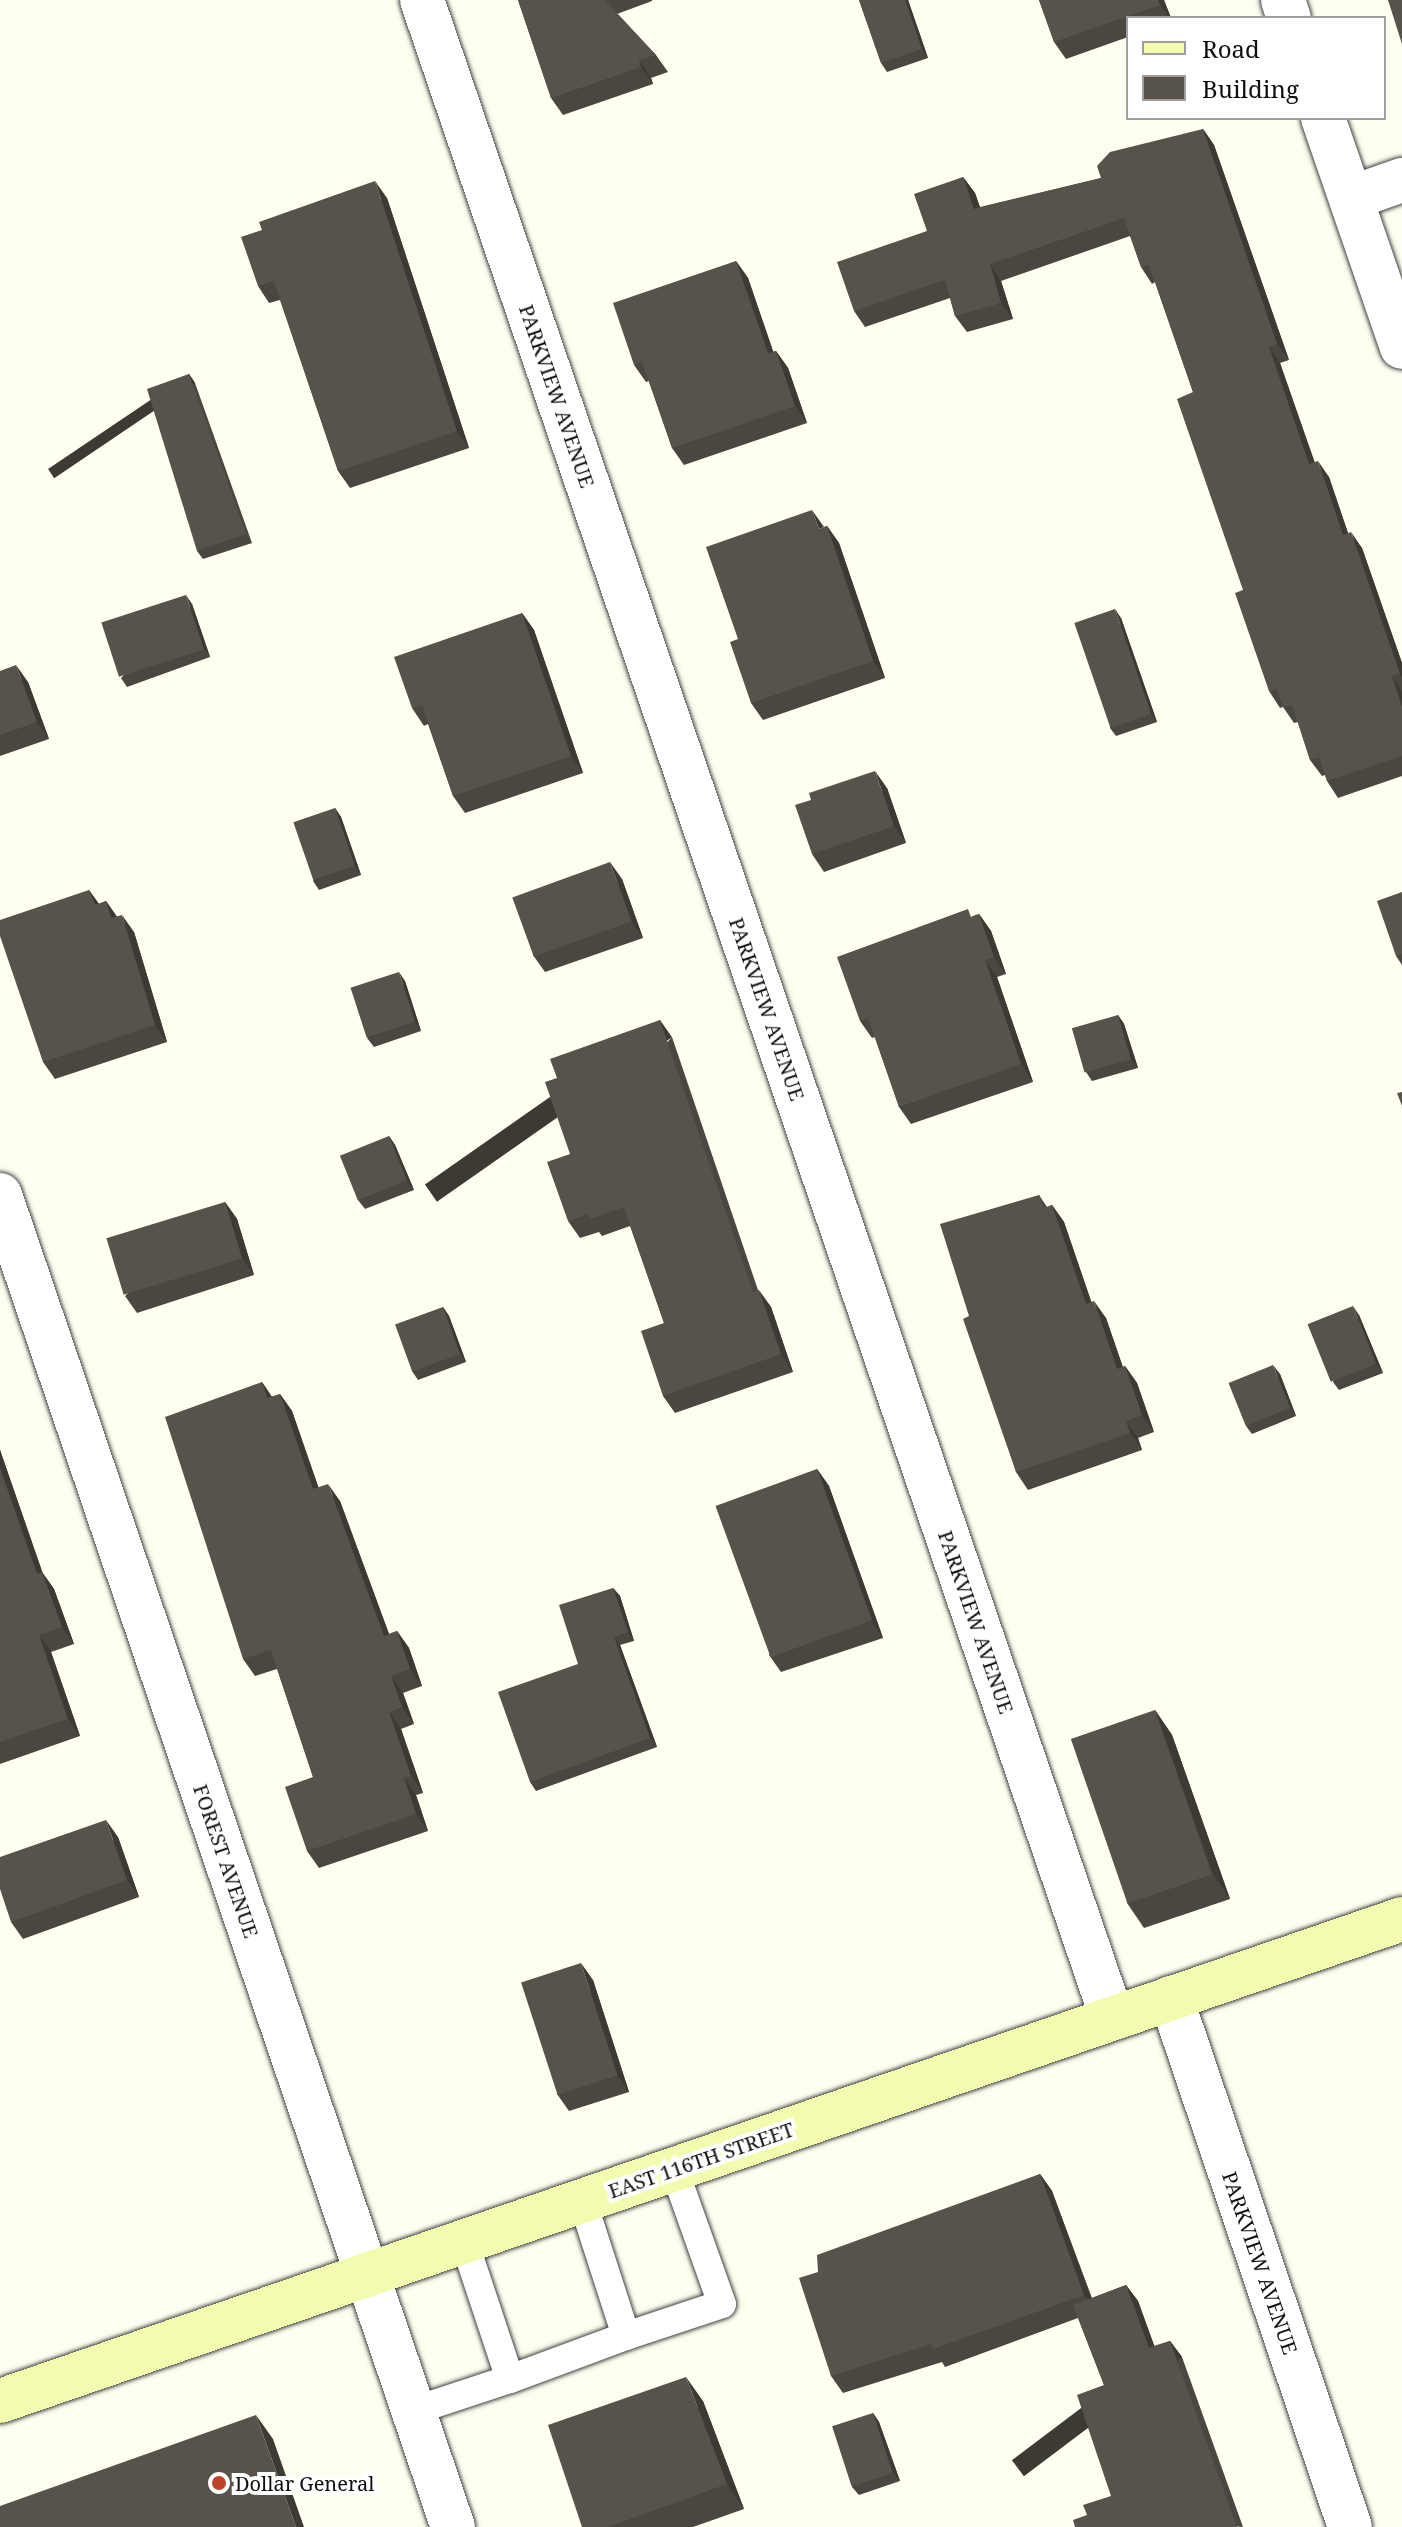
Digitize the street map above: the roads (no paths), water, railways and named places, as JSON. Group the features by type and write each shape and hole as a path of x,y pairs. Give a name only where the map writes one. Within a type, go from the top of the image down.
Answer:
{"main road":[{"name":"EAST 116TH STREET","path":"0,2401 1402,1919"}],"street":[{"name":"PARKVIEW AVENUE","path":"422,0 1112,2018"},
{"path":"1324,120 1402,347"},
{"path":"1351,198 1402,180"},
{"name":"FOREST AVENUE","path":"0,1195 453,2527"},
{"name":"PARKVIEW AVENUE","path":"1171,1998 1350,2527"}],"lane":[{"path":"413,2411 722,2304 674,2169"},
{"path":"582,2200 626,2336"},
{"path":"464,2241 510,2379"}],"place":[{"name":"Dollar General","path":"219,2483"}]}
